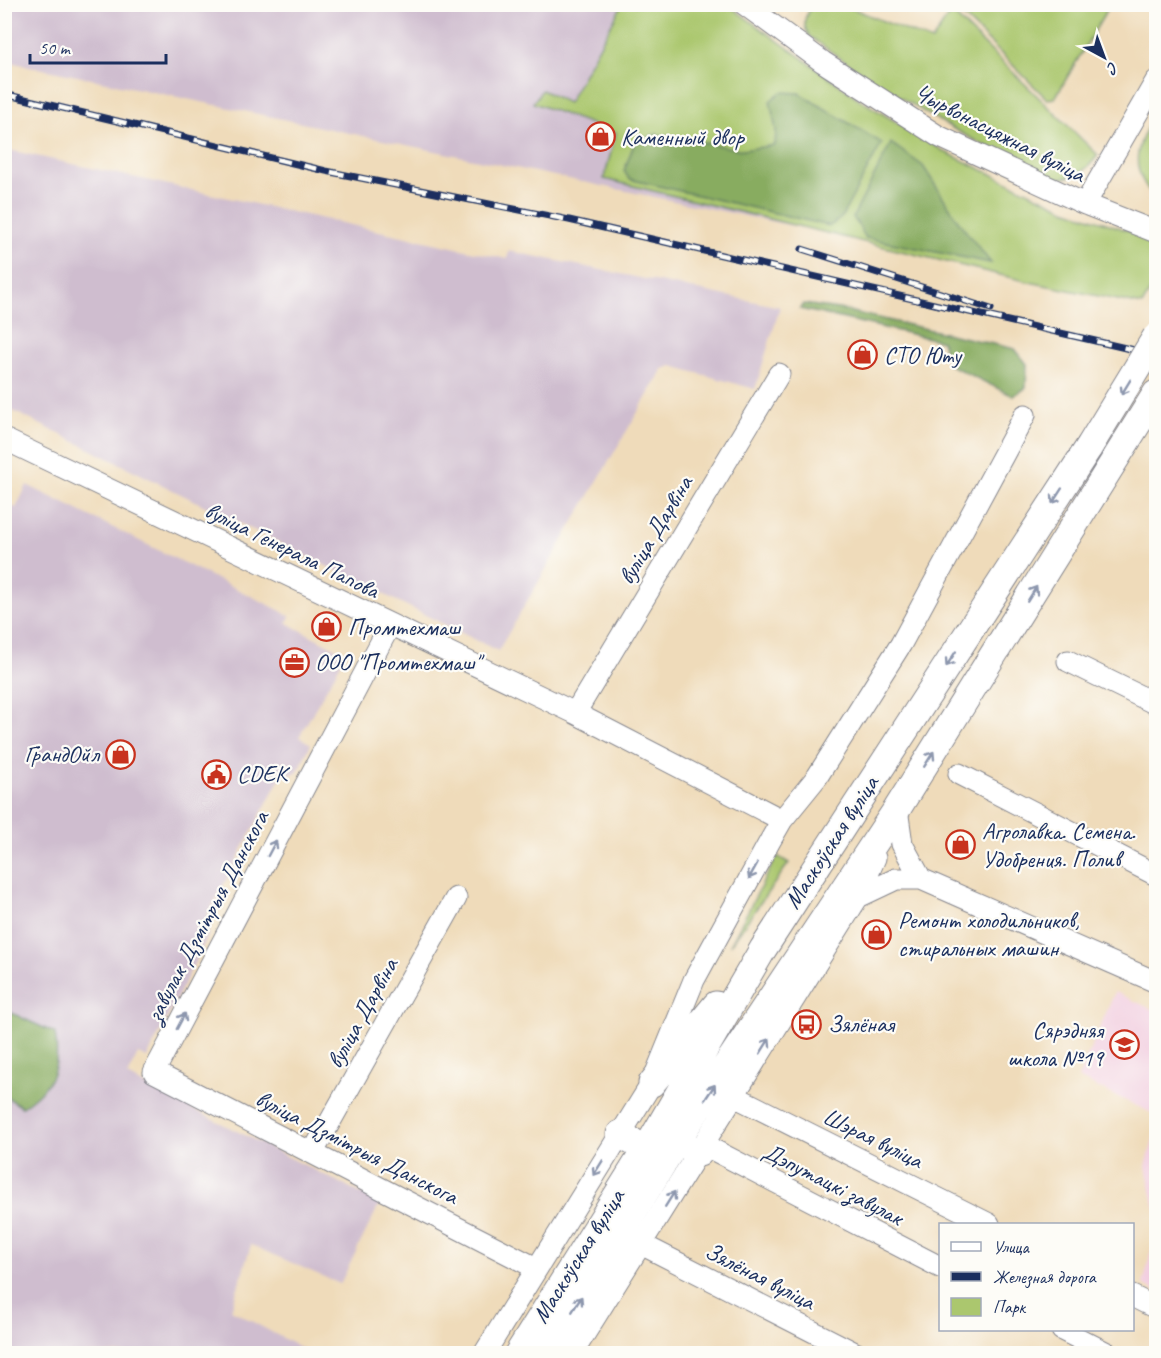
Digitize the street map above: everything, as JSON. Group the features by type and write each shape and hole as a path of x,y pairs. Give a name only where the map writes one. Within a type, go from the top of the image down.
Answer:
{"main road":[{"name":"Маскоўская вуліца","path":"518,1353 675,1146 763,949 1089,447 1156,337"},
{"name":"Маскоўская вуліца","path":"547,1353 675,1146 897,809 1156,394"},
{"path":"652,1083 763,949"},
{"path":"620,1134 675,1146"}],"street":[{"name":"Чырвонасцяжная вуліца","path":"744,4 823,62 938,136 1085,204 1156,232"},
{"path":"1085,204 1156,81"},
{"name":"вуліца Дарвіна","path":"576,713 779,374"},
{"name":"Маскоўская вуліца","path":"484,1353 652,1083 694,980 782,820 817,777 901,644 1025,415"},
{"name":"вуліца Генерала Папова","path":"4,439 576,713 782,820"},
{"name":"завулак Дзмітрыя Данскога","path":"154,1072 390,625"},
{"path":"1068,661 1156,704"},
{"path":"959,774 1156,875"},
{"path":"897,809 902,844 921,879"},
{"name":"Маскоўская вуліца","path":"572,1353 641,1244 675,1146 734,1096 858,897 897,809"},
{"path":"858,897 896,879 921,879 1156,982"},
{"name":"вуліца Дарвіна","path":"313,1152 456,898"},
{"name":"вуліца Дзмітрыя Данскога","path":"154,1072 536,1268"},
{"name":"Шэрая вуліца","path":"734,1096 987,1223"},
{"name":"Дэпутацкі завулак","path":"675,1146 939,1267"},
{"name":"Зялёная вуліца","path":"641,1244 857,1353"},
{"path":"1134,1297 1156,1308"},
{"path":"1066,1331 1109,1353"}],"shaded area":[{"path":"5,5 691,5 860,240 5,61"},
{"path":"4,149 507,259 509,251 780,307 755,389 672,366 663,369 498,651 5,407"},
{"path":"27,485 277,609 290,616 287,623 346,654 299,737 311,744 297,772 280,778 206,918 209,934 147,1058 138,1054 127,1076 380,1203 340,1284 251,1245 231,1310 310,1353 5,1354 4,503 16,508"},
{"name":"Сярэдняя школа №19","path":"1115,992 1156,1011 1156,1115 1078,1078"},
{"path":"1156,1129 1156,1215 1146,1166"},
{"path":"1156,1233 1156,1291 1143,1284"}],"green space":[{"path":"999,4 1110,5 1055,98 1047,99 961,14 965,7"},
{"path":"622,5 728,5 862,101 945,152 1065,209 1156,240 1156,281 1142,305 1029,282 604,179 616,133 533,103 542,90 568,103"},
{"path":"815,5 844,5 932,41 951,12 1098,155 1083,171 1077,174 1064,178 1050,178 986,146 868,77 809,36 805,27 805,19"},
{"path":"781,92 799,93 882,143 841,218 830,226 629,179 624,171 635,141 657,134 743,150 775,145 776,130 770,101"},
{"path":"1156,111 1156,199 1141,177 1138,156 1144,135"},
{"path":"891,143 923,166 961,225 991,263 866,238 853,217"},
{"path":"804,304 839,309 1015,349 1027,364 1026,388 1013,396 948,364 942,341 800,309"},
{"path":"777,856 789,863 730,945"},
{"path":"5,1010 55,1033 57,1057 52,1076 41,1092 22,1107 5,1096"}],"railway":[{"path":"4,94 326,171 569,220 1156,355"},
{"path":"802,249 991,309"}],"place":[{"name":"Каменный двор","path":"600,137"},
{"name":"СТО Юту","path":"863,355"},
{"name":"Промтехмаш","path":"327,627"},
{"name":"ООО \"Промтехмаш\"","path":"294,662"},
{"name":"ГрандОйл","path":"120,754"},
{"name":"CDEK","path":"216,774"},
{"name":"Агролавка. Семена. Удобрения. Полив","path":"961,845"},
{"name":"Ремонт холодильников, стиральных машин","path":"877,934"},
{"name":"Зялёная","path":"807,1024"},
{"name":"Сярэдняя школа №19","path":"1124,1044"}]}
